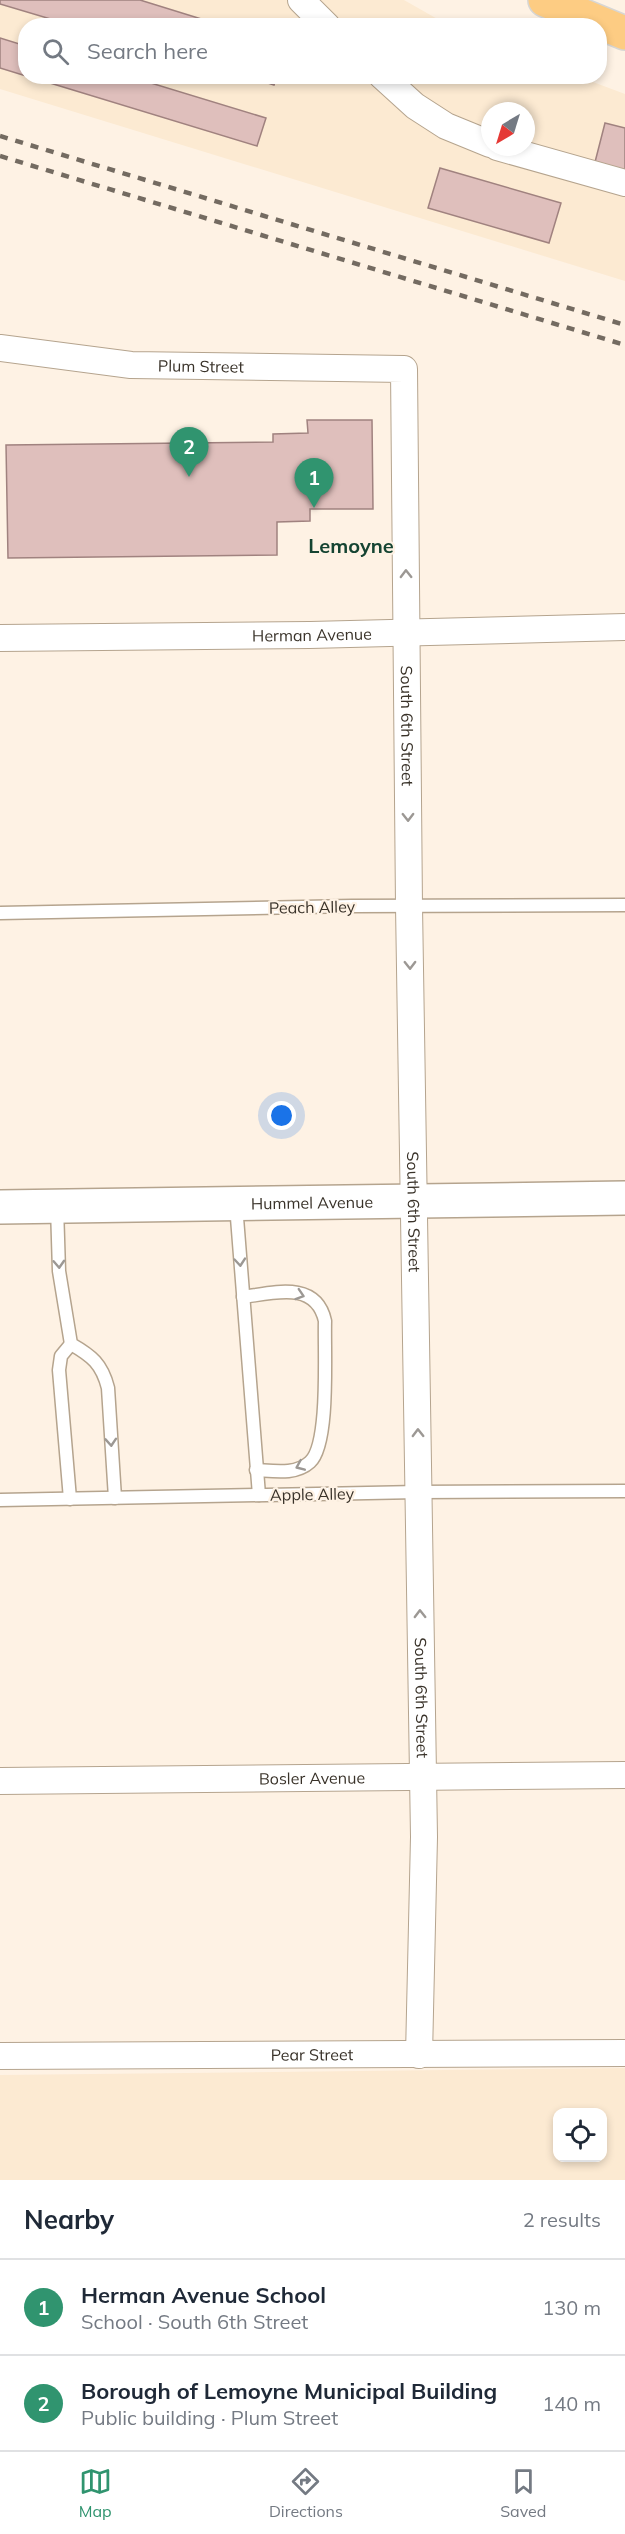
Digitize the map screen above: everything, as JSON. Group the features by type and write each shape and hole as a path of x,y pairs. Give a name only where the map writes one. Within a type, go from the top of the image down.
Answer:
{"highway":[{"path":"545,0 589,18"},
{"path":"607,26 625,33"}],"main road":[{"name":"Hummel Avenue","path":"0,1207 625,1198"}],"street":[{"path":"301,0 319,18"},
{"path":"391,84 416,106 446,126 481,140"},
{"path":"529,156 625,183"},
{"name":"Plum Street","path":"0,348 131,365 404,369"},
{"name":"South 6th Street","path":"404,369 409,906 423,1778 419,2055"},
{"name":"Herman Avenue","path":"0,638 625,627"},
{"name":"Bosler Avenue","path":"0,1781 625,1775"},
{"name":"Pear Street","path":"0,2056 625,2053"}],"lane":[{"name":"Peach Alley","path":"0,913 625,905"},
{"path":"236,1204 259,1495"},
{"path":"57,1206 59,1271 71,1344 94,1360 104,1371 108,1388 114,1498"},
{"path":"243,1297 286,1291 303,1294 316,1301 325,1321 323,1432 316,1454 310,1462 298,1469 256,1470"},
{"path":"70,1498 59,1370 61,1356 71,1344"},
{"name":"Apple Alley","path":"0,1500 418,1491 625,1491"}],"shaded area":[{"path":"0,0 404,0 436,18 18,18 18,84 598,84 625,94 625,281 0,89"},
{"path":"625,2068 625,2180 0,2180 0,2075"}],"building":[{"path":"0,0 140,0 198,18 47,18 0,4"},
{"path":"0,38 18,44 18,74 0,68"},
{"path":"53,84 154,84 266,118 257,146"},
{"path":"605,123 625,128 625,174 594,166"},
{"path":"440,168 561,203 549,243 428,208"},
{"path":"307,420 372,420 373,509 310,509 310,521 277,522 277,555 8,558 6,445 273,442 273,434 308,433"}],"railway":[{"path":"0,136 625,325"},
{"path":"0,156 625,345"}],"place":[{"name":"Borough of Lemoyne Municipal Building","path":"189,477"},
{"name":"Herman Avenue School","path":"314,508"}],"district":[{"name":"Lemoyne","path":"351,545"}]}
